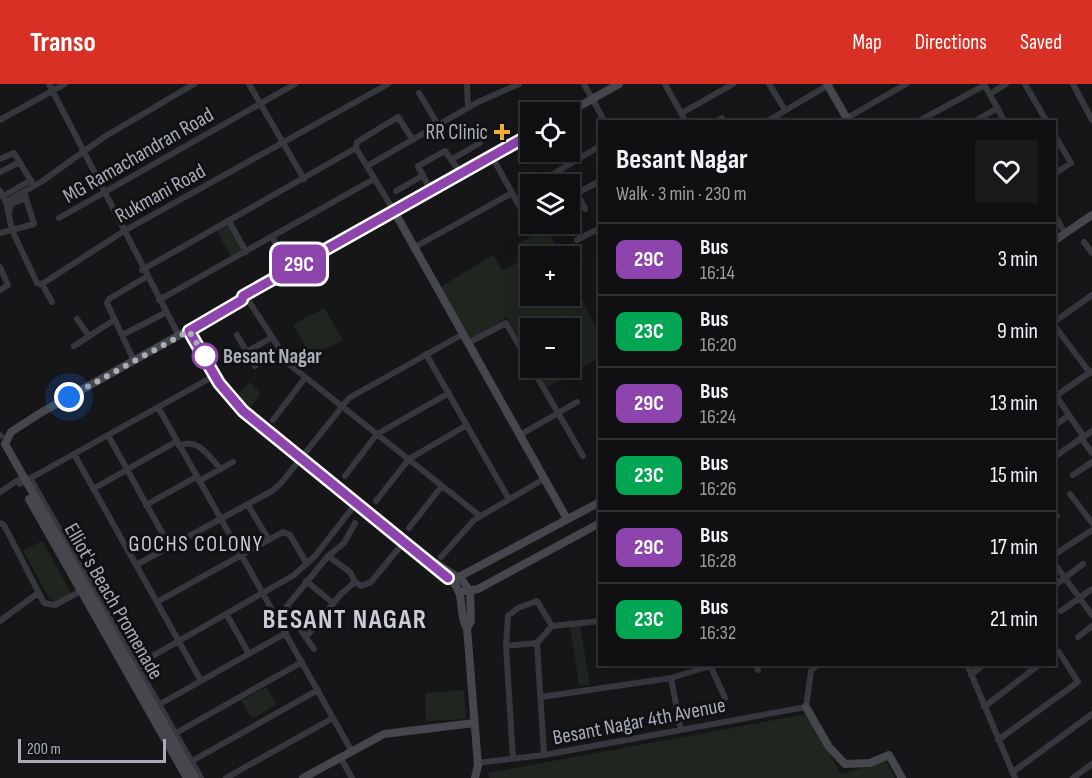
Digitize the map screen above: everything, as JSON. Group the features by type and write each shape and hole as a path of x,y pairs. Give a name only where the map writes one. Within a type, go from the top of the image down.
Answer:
{"street":[{"path":"49,84 142,270 178,334"},
{"path":"0,120 65,84"},
{"path":"8,193 32,183 84,153 104,137 194,84"},
{"path":"249,84 304,179"},
{"name":"MG Ramachandran Road","path":"59,218 295,84"},
{"name":"Rukmani Road","path":"42,284 124,231 388,84"},
{"path":"467,84 468,108"},
{"path":"367,166 468,108 519,84"},
{"path":"584,84 604,120"},
{"path":"580,106 619,84"},
{"path":"665,84 685,120"},
{"path":"682,113 733,84"},
{"path":"769,84 785,110"},
{"path":"769,120 828,84 848,119 906,84"},
{"path":"921,120 985,84 1004,120"},
{"path":"990,94 1006,84"},
{"path":"1025,84 1046,120"},
{"path":"1072,84 1092,120"},
{"path":"419,93 438,125"},
{"path":"977,120 998,108"},
{"path":"142,270 356,148 358,140 398,117 413,140"},
{"path":"1056,137 1071,163 1056,173"},
{"path":"1,440 44,409 520,140"},
{"path":"452,159 480,143"},
{"path":"553,174 598,147"},
{"path":"356,148 415,247 567,519"},
{"path":"430,189 417,167 427,161 445,151 460,172"},
{"path":"0,159 14,153 32,183"},
{"path":"491,155 520,207"},
{"path":"0,172 20,162"},
{"path":"396,191 422,176"},
{"path":"159,300 374,179"},
{"path":"580,191 598,182"},
{"path":"14,230 10,205 25,195 32,183"},
{"path":"8,193 25,195"},
{"path":"8,193 6,202 14,230 35,279 42,284 52,302"},
{"path":"6,202 8,193"},
{"path":"415,247 512,193"},
{"path":"0,233 34,224 25,195"},
{"path":"580,199 585,209"},
{"path":"1056,240 1092,215"},
{"path":"1056,217 1065,233"},
{"path":"229,221 246,252"},
{"path":"577,240 598,229"},
{"path":"272,237 291,269"},
{"path":"1084,242 1092,253"},
{"path":"0,267 8,285 0,290"},
{"path":"134,359 107,301 146,277"},
{"path":"244,296 283,358 305,378 480,516"},
{"path":"1056,323 1092,297"},
{"path":"122,336 165,313"},
{"path":"77,319 88,336"},
{"path":"74,346 114,320"},
{"path":"468,343 506,323 520,348"},
{"path":"1056,327 1091,372 1056,396"},
{"path":"190,328 214,376 243,411 357,502 402,545 421,551 470,591"},
{"path":"136,565 278,487 341,406 357,393 463,334"},
{"path":"237,335 255,366"},
{"path":"246,352 271,338"},
{"path":"426,354 509,499"},
{"path":"0,492 74,454 214,376"},
{"path":"273,420 305,378"},
{"path":"537,378 583,456"},
{"path":"345,476 377,434 448,393"},
{"path":"1056,398 1092,453"},
{"path":"520,435 577,402"},
{"path":"158,407 351,750"},
{"path":"1056,425 1069,415"},
{"path":"376,501 409,459 467,425"},
{"path":"1056,456 1092,431"},
{"path":"108,435 170,547"},
{"name":"Elliot's Beach Promenade","path":"1,440 81,591 132,668 187,778"},
{"path":"93,489 178,444 188,442 195,443 221,469"},
{"path":"74,454 201,681"},
{"path":"146,505 233,462"},
{"path":"1074,476 1092,462"},
{"path":"441,557 462,531 480,516 544,479"},
{"name":"Elliot's Beach Promenade","path":"23,481 195,778"},
{"path":"409,528 442,486"},
{"path":"1071,494 1092,523"},
{"path":"201,778 160,704 132,668 264,594 307,564 357,502"},
{"path":"453,579 598,502"},
{"path":"248,505 269,540"},
{"path":"0,523 4,525 44,603 51,606 81,591"},
{"path":"314,649 287,606 328,556 344,543 355,523"},
{"path":"459,591 470,591 598,524"},
{"path":"1056,554 1092,530"},
{"path":"157,602 283,532 287,533 307,564"},
{"path":"328,556 350,572 355,582 361,586 371,582 402,545"},
{"path":"1056,584 1083,564"},
{"path":"1056,566 1092,615"},
{"path":"453,579 459,591 463,622 467,628 478,772"},
{"path":"306,581 333,603"},
{"path":"306,637 333,603 355,582"},
{"path":"1061,611 1092,589"},
{"path":"467,628 471,621 470,591"},
{"path":"0,621 38,593"},
{"path":"513,758 506,646 508,616 518,608 537,601 552,626"},
{"path":"227,615 249,654"},
{"path":"506,646 537,643 552,626 598,621"},
{"path":"1078,637 1092,626"},
{"path":"160,704 286,633"},
{"path":"537,643 544,755"},
{"path":"998,740 1078,681 1056,653"},
{"path":"176,734 302,662"},
{"path":"541,697 671,678 709,666"},
{"path":"712,666 725,698"},
{"path":"816,666 811,671 806,707 829,747 845,764 870,763 889,755 902,778"},
{"path":"968,666 1014,775 1092,714"},
{"path":"971,675 982,666"},
{"path":"984,707 1037,666"},
{"path":"671,678 681,730"},
{"path":"192,761 318,690"},
{"name":"Besant Nagar 4th Avenue","path":"478,772 513,758 544,755 806,707"},
{"path":"226,778 333,718"},
{"path":"303,778 375,737 399,730 474,723"},
{"path":"340,757 352,778"},
{"path":"1073,778 1092,764"}],"shaded area":[{"path":"229,223 245,251 232,258 216,230"},
{"path":"537,234 550,234 556,246 520,246 520,249 517,244"},
{"path":"493,255 502,270 520,260 520,306 580,306 580,295 598,331 598,358 580,369 580,318 520,318 520,339 507,317 471,339 440,287"},
{"path":"324,308 343,340 311,356 293,325"},
{"path":"542,378 564,378 548,387"},
{"path":"249,382 261,394 249,408 236,396"},
{"path":"42,541 72,594 56,602 49,598 23,551"},
{"path":"580,625 590,685 579,685 570,626"},
{"path":"266,687 277,704 252,719 241,701"},
{"path":"464,690 466,719 426,721 425,693"},
{"path":"807,714 841,774 886,761 895,778 489,778 488,773"}],"bus line":[{"name":"29C","path":"448,578 243,411 214,376 203,351 200,351 189,331 242,300 243,296 520,140"}],"place":[{"name":"RR Clinic","path":"502,132"},
{"name":"Besant Nagar","path":"205,356"}],"district":[{"name":"GOCHS COLONY","path":"196,543"},
{"name":"BESANT NAGAR","path":"345,619"}],"route":[{"path":"69,397 189,331 205,356"}]}
